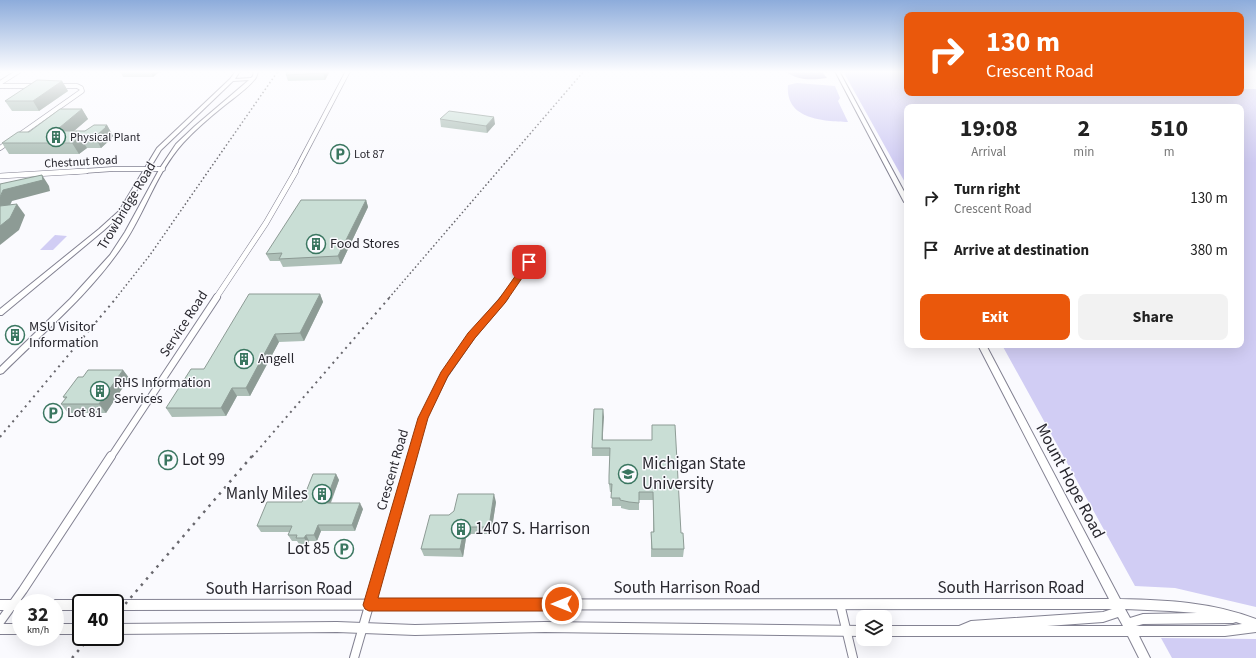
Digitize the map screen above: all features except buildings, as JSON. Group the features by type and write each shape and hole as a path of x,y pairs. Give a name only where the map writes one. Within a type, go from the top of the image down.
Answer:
{"street":[{"path":"0,148 67,102"},
{"name":"Trowbridge Road","path":"0,313 112,221 129,202 159,149 209,102"},
{"name":"Trowbridge Road","path":"0,371 83,289 112,255 127,235 170,156 186,137 227,102"},
{"name":"Service Road","path":"24,594 266,223 291,180 332,102"},
{"path":"853,102 904,196"},
{"name":"Chestnut Road","path":"0,176 163,169"},
{"name":"Crescent Road","path":"354,658 423,418 433,395 444,374 472,335 502,301 538,250"},
{"name":"Mount Hope Road","path":"984,348 1145,658"},
{"path":"840,604 853,658"},
{"name":"South Harrison Road","path":"124,605 840,604 1119,608 1178,605 1199,608 1241,618 1256,624"},
{"path":"0,605 12,605"},
{"path":"959,631 971,626 1103,617 1119,608"},
{"name":"Service Road","path":"0,622 12,610"},
{"path":"1130,628 1134,621 1143,619 1241,618"},
{"path":"124,629 362,628 415,630 545,627 856,631"},
{"path":"892,631 1130,628 1225,631 1256,627"},
{"path":"0,629 12,629"}],"shaded area":[{"path":"791,102 838,102 848,122 828,121 808,116 799,112"},
{"path":"860,102 1256,102 1256,607 1175,588 1135,586 1004,348 1244,348 1244,104 904,104 904,181"},
{"path":"55,235 67,236 53,250 40,250"},
{"path":"1161,638 1256,639 1256,658 1172,658"}],"railway":[{"path":"116,298 150,255 257,102"},
{"path":"389,298 558,102"},
{"path":"0,437 117,297"},
{"path":"252,457 390,297"},
{"path":"124,605 252,456"},
{"path":"72,658 82,646"}],"place":[{"name":"Physical Plant","path":"56,137"},
{"name":"Lot 87","path":"340,154"},
{"name":"Food Stores","path":"316,244"},
{"name":"MSU Visitor Information","path":"15,335"},
{"name":"Angell","path":"244,359"},
{"name":"RHS Information Services","path":"100,391"},
{"name":"Lot 81","path":"53,413"},
{"name":"Lot 99","path":"168,460"},
{"name":"Michigan State University","path":"628,474"},
{"name":"Manly Miles","path":"322,494"},
{"name":"1407 S. Harrison","path":"461,529"},
{"name":"Lot 85","path":"344,549"}],"route":[{"path":"529,262 489,318 472,335 459,353 444,374 433,395 423,418 369,605 562,604"}]}
